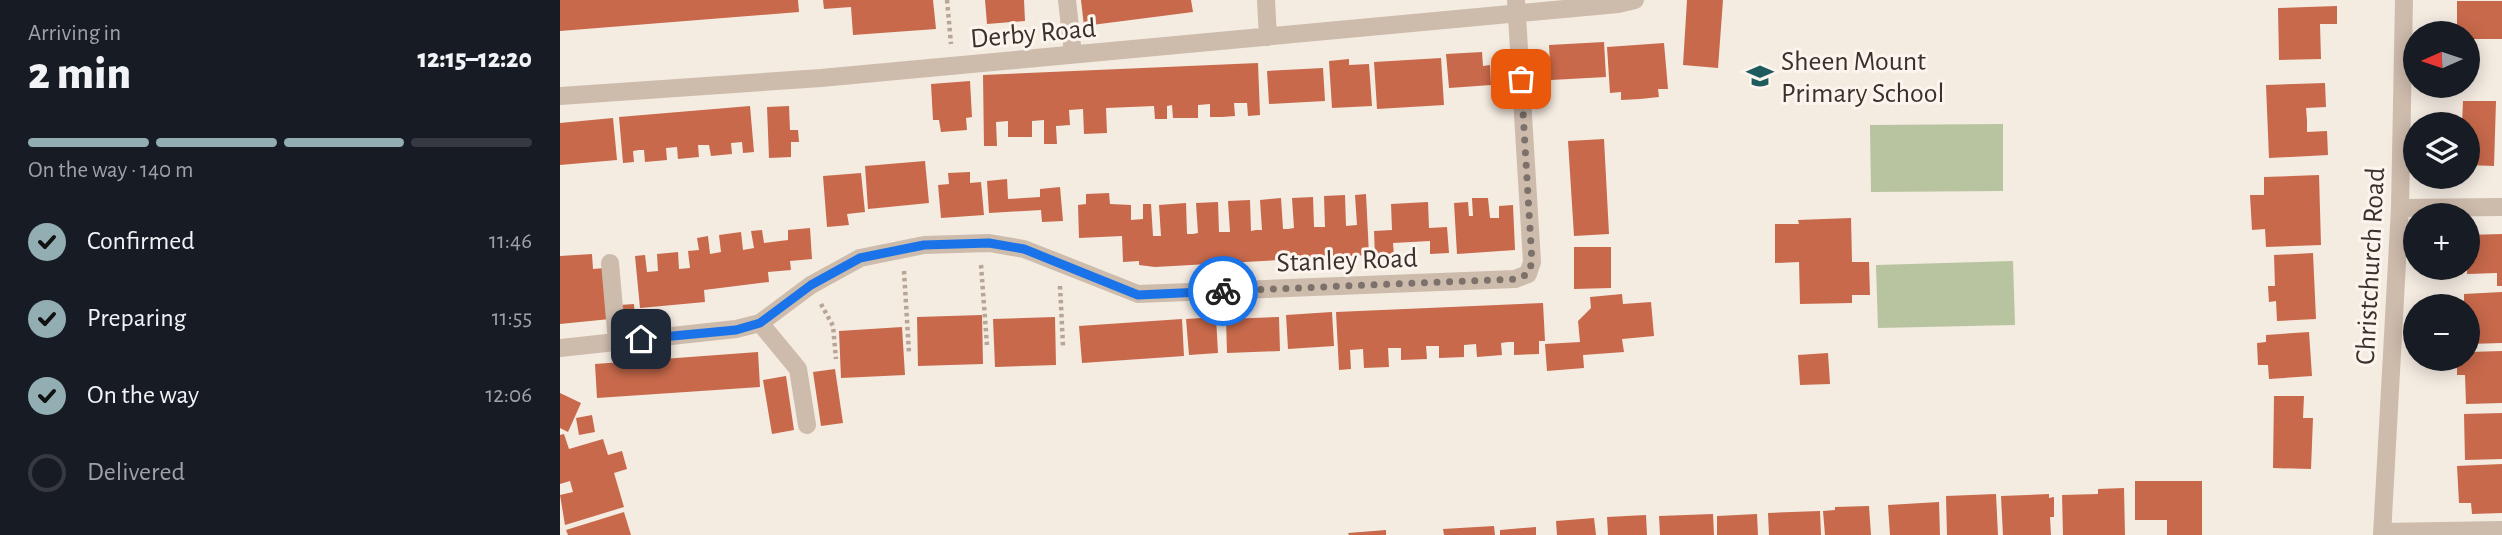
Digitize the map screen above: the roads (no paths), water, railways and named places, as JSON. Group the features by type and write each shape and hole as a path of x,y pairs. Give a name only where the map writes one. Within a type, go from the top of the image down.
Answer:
{"street":[{"path":"1067,0 1073,54"},
{"path":"1266,0 1268,37"},
{"name":"Derby Road","path":"560,96 821,78 1268,37 1516,7 1635,0"},
{"name":"Christchurch Road","path":"2382,533 2400,208 2404,0"},
{"name":"Stanley Road","path":"560,348 736,330 760,323 811,285 860,258 902,249 979,243 1024,249 1138,295 1516,279 1528,274 1532,262 1516,7"},
{"path":"2400,208 2502,207"},
{"path":"610,263 617,342"},
{"path":"760,323 798,369 807,425"},
{"path":"2382,533 2502,530"}],"place":[{"name":"Sheen Mount Primary School","path":"1760,76"}]}
